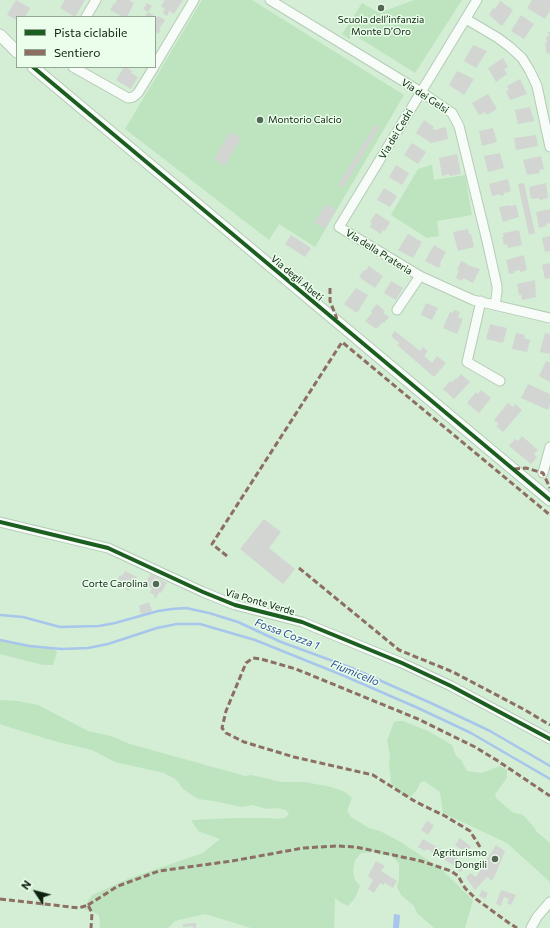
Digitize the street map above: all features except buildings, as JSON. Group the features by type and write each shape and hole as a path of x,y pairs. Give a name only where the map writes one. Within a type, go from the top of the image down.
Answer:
{"street":[{"path":"87,16 96,0"},
{"path":"156,63 194,0"},
{"name":"Via dei Gelsi","path":"270,0 421,92 452,113 459,126 497,286 494,305"},
{"name":"Via dei Cedri","path":"339,227 477,0"},
{"path":"466,19 498,38 522,58 537,86 547,122 550,147"},
{"path":"0,35 16,51"},
{"name":"Via degli Abeti","path":"34,68 550,500"},
{"path":"75,68 128,98 138,94 153,68"},
{"name":"Via della Prateria","path":"339,227 420,276 473,300 550,318"},
{"name":"Via della Prateria","path":"397,310 420,276"},
{"path":"481,301 467,362 500,381"},
{"path":"543,473 550,447"},
{"name":"Via Ponte Verde","path":"0,522 108,548 203,592 235,605 302,622 402,663 451,686 550,739"},
{"path":"532,928 537,917 550,902"}],"green space":[{"name":"Montorio Calcio","path":"202,0 252,0 404,95 315,247 279,224 269,240 125,129"},
{"path":"414,0 462,0 415,73 353,34 349,39 342,34 362,3 379,13"},
{"path":"432,165 434,180 465,175 472,215 437,221 439,236 427,238 391,215 418,169"},
{"path":"0,640 52,648 57,652 53,665 43,665 0,654"},
{"path":"0,700 18,701 38,705 88,731 111,736 130,744 245,776 251,775 282,782 305,782 331,787 345,792 352,798 347,811 351,817 369,828 380,831 399,841 440,868 473,900 465,928 434,928 417,913 414,906 401,895 397,887 399,879 399,864 396,860 391,856 380,855 375,852 361,853 355,860 353,872 355,880 360,886 355,898 348,906 335,898 334,928 251,928 205,914 175,921 168,928 99,928 99,915 83,909 92,895 130,878 203,853 220,839 200,832 191,820 237,818 278,819 285,818 289,814 286,810 277,808 267,809 252,805 242,807 198,799 183,789 177,780 164,773 115,762 92,750 54,741 2,725 0,724"},
{"path":"403,721 428,731 452,745 456,756 461,760 467,771 482,773 500,766 507,770 507,778 495,794 496,798 512,812 523,815 537,832 550,843 550,882 507,843 443,813 440,792 424,781 420,783 417,790 411,796 407,798 396,790 391,783 389,761 390,755 387,741 394,722"}],"water":[{"path":"394,914 400,915 399,928 393,928"}],"waterway":[{"name":"Fossa Cozza 1","path":"0,615 23,617 60,627 99,626 158,611 172,609 186,608 209,613 238,622 281,642 352,668 433,704 490,731 550,766"},
{"name":"Fiumicello","path":"0,640 29,646 61,649 88,648 108,644 157,628 177,624 200,624 255,640 418,708 471,733 550,779"}],"marked path":[{"path":"330,288 330,301 337,319"},
{"path":"227,556 212,544 342,342 550,515"},
{"path":"514,469 526,468 543,473 550,488"},
{"path":"299,568 399,650 453,672 550,725"},
{"path":"480,847 470,831 445,816 416,802 373,775 294,757 244,742 226,733 222,728 226,711 246,663 253,658 296,669 418,719 475,747 550,796"},
{"path":"88,905 118,886 159,871 232,861 303,848 337,846 356,847 421,861 451,871 458,876 465,888 476,899 517,928"},
{"path":"0,899 79,908 88,905 92,913 91,928"}],"cycle path":[{"path":"34,68 550,500"},
{"path":"0,522 108,548 203,592 235,605 302,622 402,663 451,686 550,739"}],"place":[{"name":"Scuola dell’infanzia Monte D’Oro","path":"381,8"},
{"name":"Montorio Calcio","path":"260,120"},
{"name":"Corte Carolina","path":"156,584"},
{"name":"Agriturismo Dongili","path":"495,859"}]}
